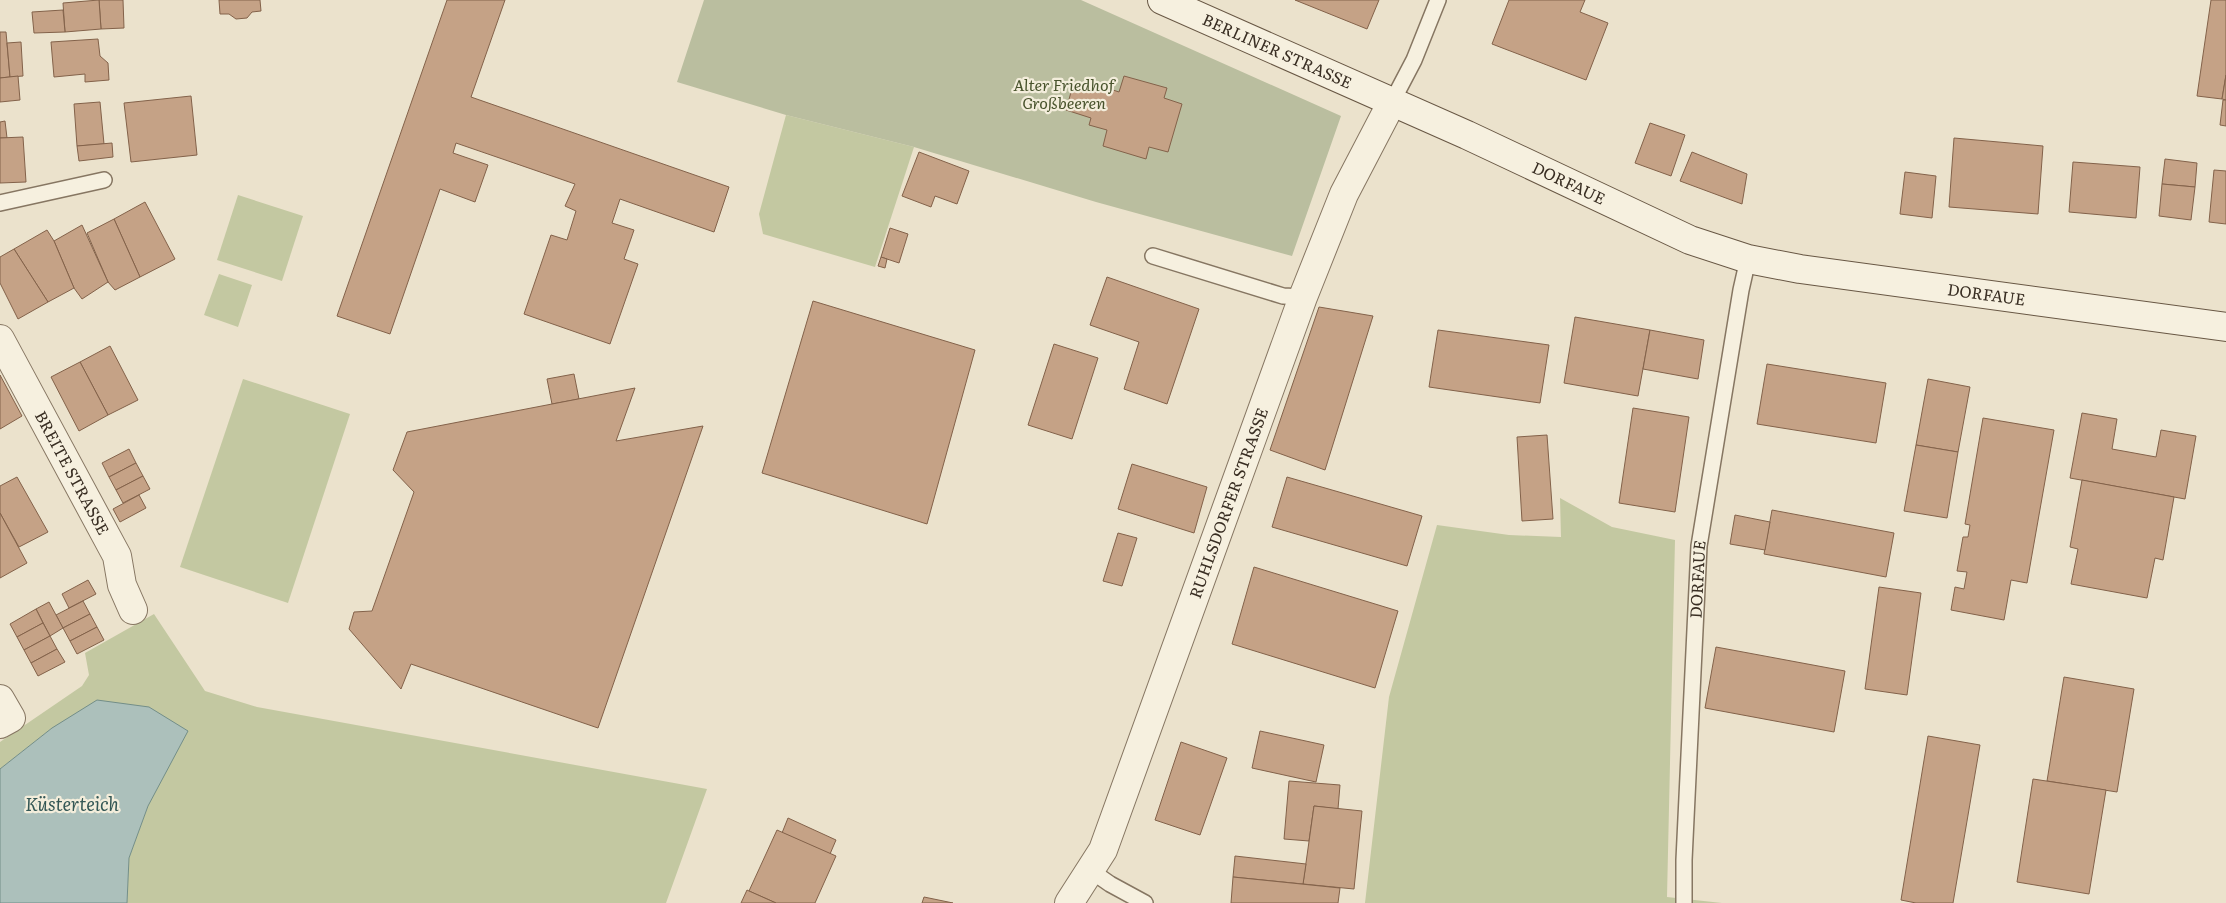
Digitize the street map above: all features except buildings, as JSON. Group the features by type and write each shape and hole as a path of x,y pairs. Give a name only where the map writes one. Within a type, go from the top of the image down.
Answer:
{"street":[{"name":"BERLINER STRASSE","path":"1162,0 1392,102"},
{"name":"DORFAUE","path":"1392,102 1690,240 1748,259 1809,271 2226,327"},
{"name":"RUHLSDORFER STRASSE","path":"1069,903 1103,850 1304,297 1344,194 1392,102"},
{"name":"BREITE STRASSE","path":"0,339 117,556 122,585 133,610"}],"lane":[{"path":"1392,102 1414,60 1438,0"},
{"path":"0,203 104,180"},
{"path":"1153,256 1283,296 1304,297"},
{"name":"DORFAUE","path":"1684,903 1684,860 1699,546 1741,290 1748,259"},
{"path":"1090,870 1110,884 1145,903"}],"green space":[{"name":"Alter Friedhof Großbeeren","path":"704,0 1081,0 1341,116 1292,256 1096,202 914,147 786,115 677,82"},
{"path":"786,115 914,147 875,267 763,234 759,214"},
{"path":"238,195 303,216 282,281 217,260"},
{"path":"219,274 252,285 238,327 204,315"},
{"path":"243,379 350,414 288,603 180,567"},
{"path":"1560,498 1612,527 1675,540 1667,897 1722,903 1365,903 1389,697 1437,525 1509,535 1561,537"},
{"path":"154,614 205,691 257,707 707,789 666,903 127,903 129,858 148,806 52,728 0,769 0,742 82,686 89,675 85,653"}],"water":[{"name":"Küsterteich","path":"97,700 149,707 188,731 148,806 129,858 127,903 0,903 0,769 52,728"}]}
